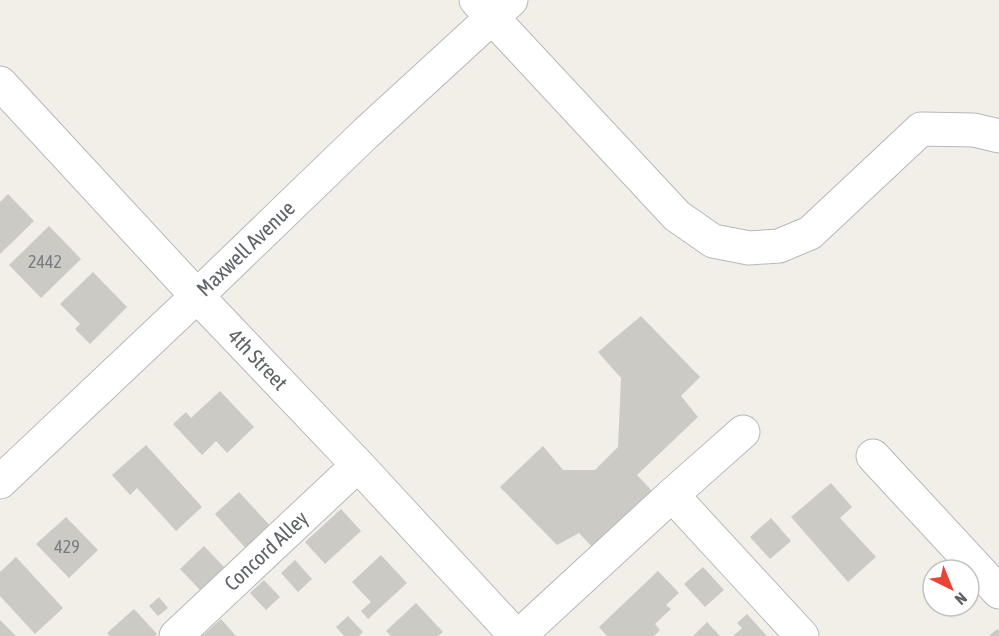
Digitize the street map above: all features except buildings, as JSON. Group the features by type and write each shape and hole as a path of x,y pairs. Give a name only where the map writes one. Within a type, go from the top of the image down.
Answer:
{"street":[{"path":"493,6 678,216 713,241 749,248 779,246 810,233 921,129 974,130 999,136"},
{"name":"Maxwell Avenue","path":"0,482 365,134 493,6"},
{"name":"4th Street","path":"0,83 197,296 518,636"},
{"path":"518,636 742,432"},
{"path":"873,456 999,592"},
{"name":"Concord Alley","path":"176,636 358,465"},
{"path":"672,495 802,636"}]}
